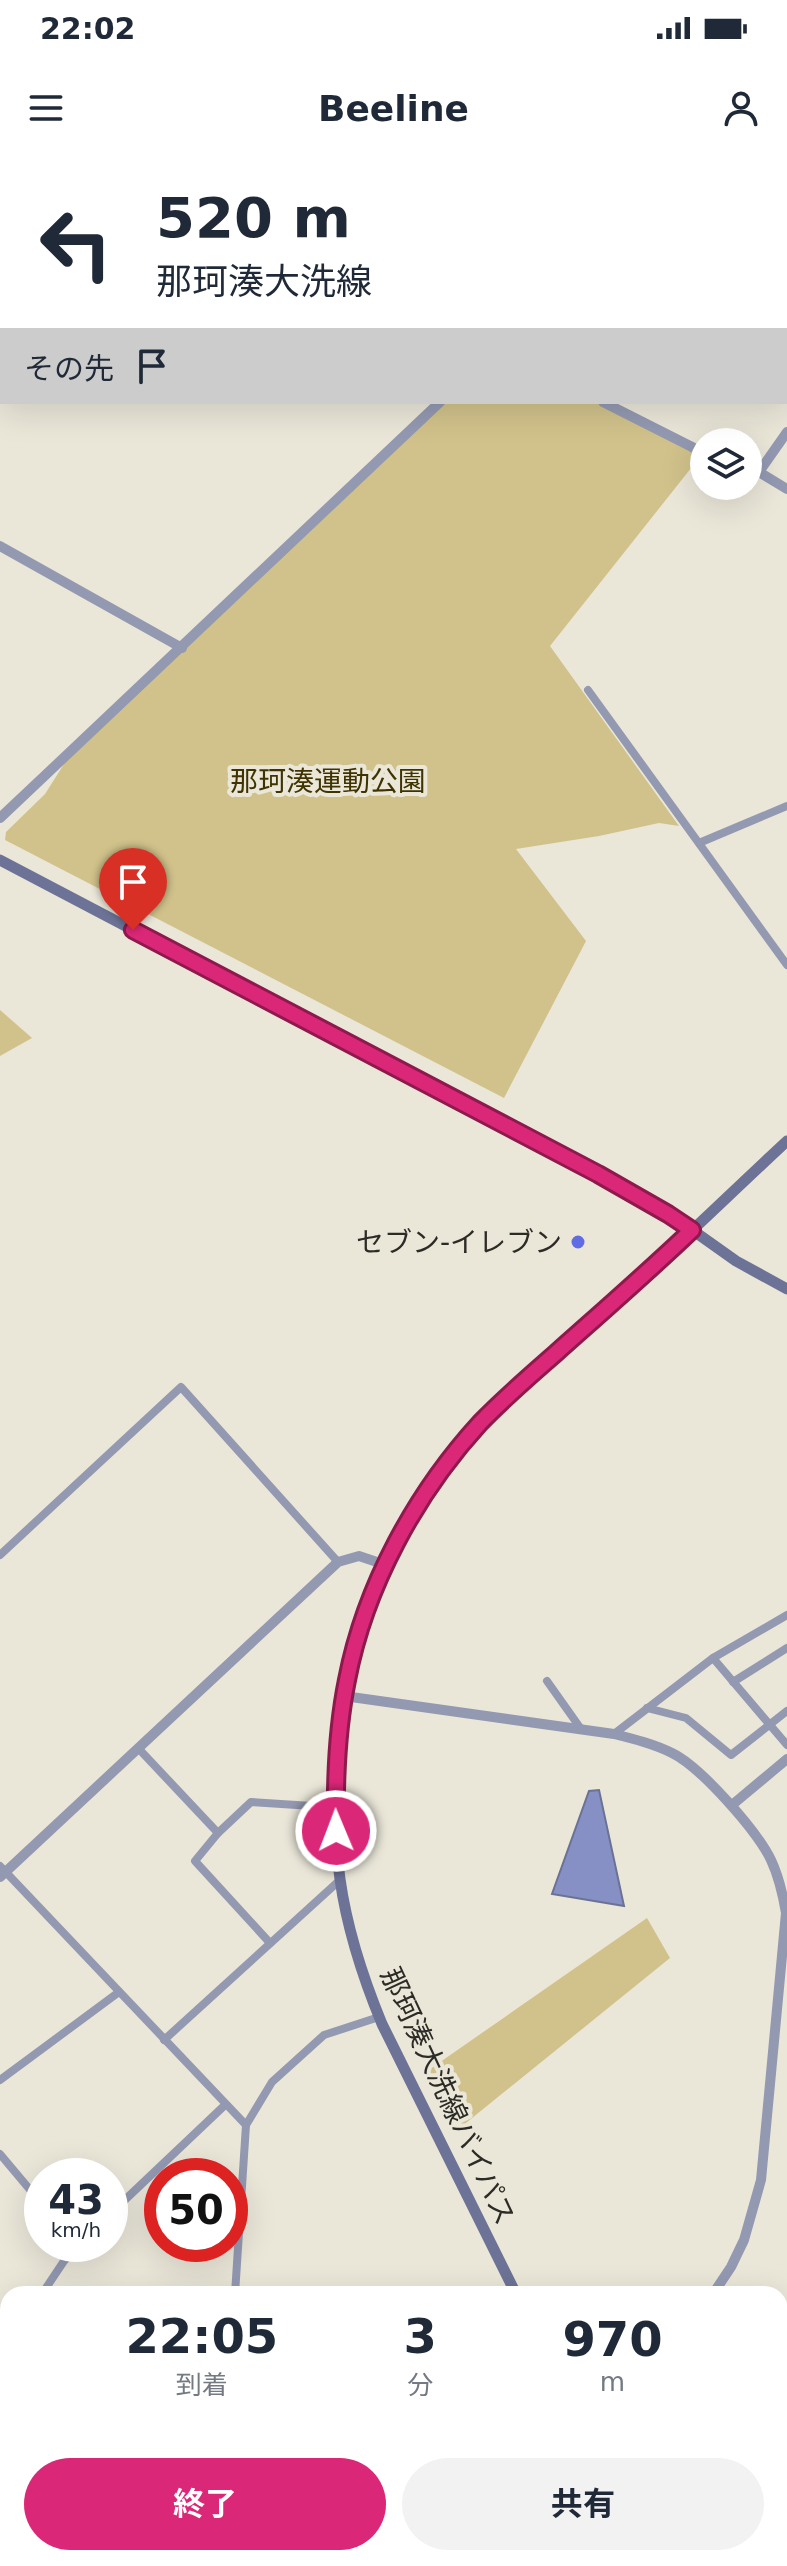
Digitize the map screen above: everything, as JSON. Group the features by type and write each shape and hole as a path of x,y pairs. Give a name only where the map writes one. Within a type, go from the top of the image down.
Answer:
{"main road":[{"path":"0,860 598,1174 668,1214 736,1261 787,1289"},
{"name":"那珂湊大洗線バイパス","path":"512,2286 379,2017 361,1968 340,1880 335,1796 344,1696 364,1622 386,1565 433,1483 480,1423 787,1141"}],"street":[{"path":"0,818 438,404"},
{"path":"607,404 690,446"},
{"path":"762,461 787,432"},
{"path":"762,475 787,489"},
{"path":"0,546 182,648"},
{"path":"588,690 787,965"},
{"path":"699,843 787,806"},
{"path":"0,1555 181,1387 338,1562"},
{"path":"246,2125 2,1872 338,1562 359,1556 386,1565"},
{"path":"614,1734 713,1658 787,1615"},
{"path":"733,1682 787,1648"},
{"path":"713,1658 787,1745"},
{"path":"547,1681 581,1729"},
{"path":"344,1696 581,1729 644,1741 675,1754 705,1777 732,1805 770,1857 781,1885 786,1913 761,2180 744,2240 718,2286"},
{"path":"647,1708 686,1718 731,1755 787,1711"},
{"path":"138,1748 218,1833"},
{"path":"732,1805 787,1759"},
{"path":"270,1943 195,1861 218,1833 251,1802 312,1806"},
{"path":"164,2040 340,1880"},
{"path":"0,2080 119,1992"},
{"path":"236,2286 246,2125 272,2082 324,2035 379,2017"},
{"path":"128,2197 225,2105"},
{"path":"0,2154 24,2183"},
{"path":"47,2286 63,2262"}],"green space":[{"name":"那珂湊運動公園","path":"438,404 607,404 690,446 690,469 550,646 679,826 659,823 516,849 586,941 504,1098 5,840 6,832 45,794 71,753"},
{"path":"0,1010 32,1038 0,1056"},
{"path":"647,1918 670,1958 456,2131 423,2074"}],"water":[{"path":"599,1790 624,1906 552,1894 589,1791"}],"place":[{"name":"セブン-イレブン","path":"578,1242"}],"route":[{"path":"133,930 598,1174 692,1230 480,1423 433,1483 396,1544 364,1622 349,1671 338,1746 336,1831"}]}
